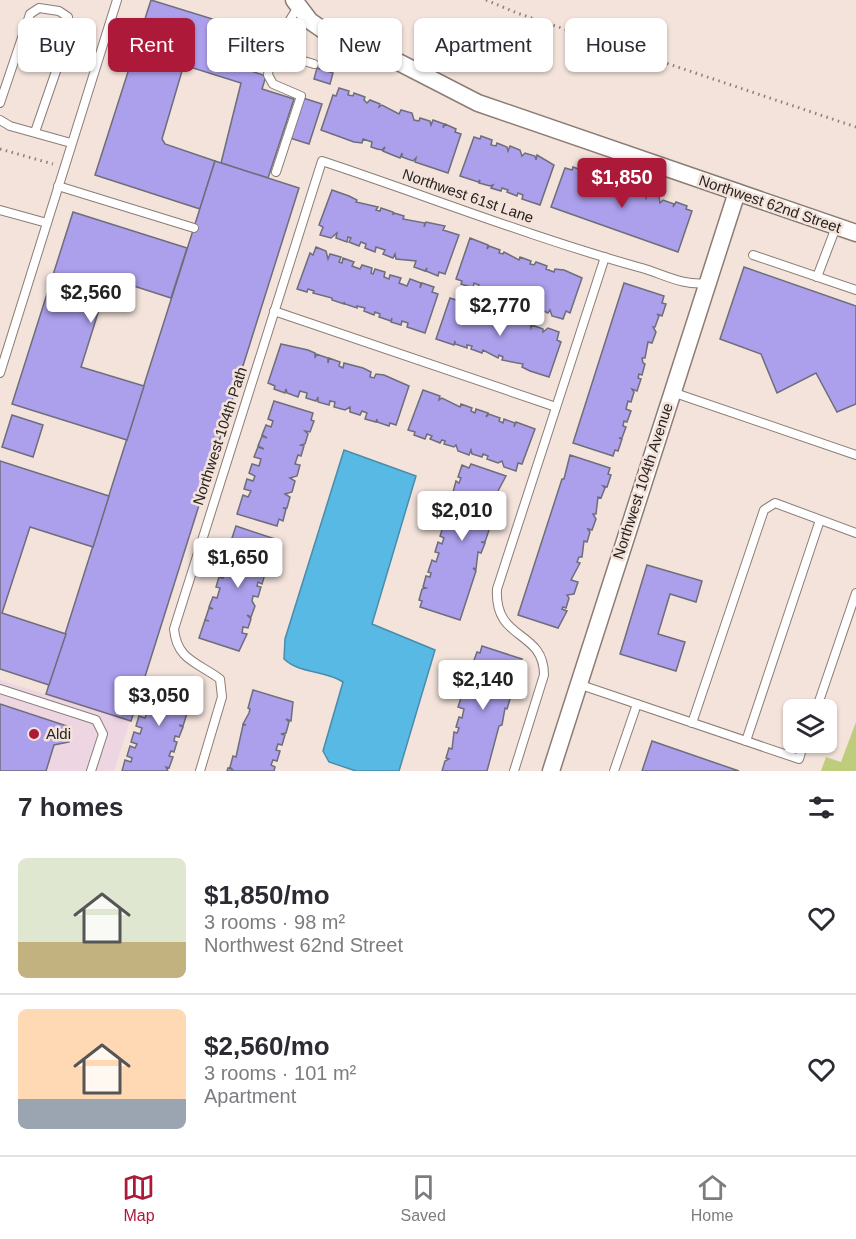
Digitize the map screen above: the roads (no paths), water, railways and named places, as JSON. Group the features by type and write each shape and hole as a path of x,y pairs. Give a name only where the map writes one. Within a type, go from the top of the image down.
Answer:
{"street":[{"name":"Northwest 62nd Street","path":"296,4 310,21 326,32 371,48 478,103 856,233"},
{"name":"Northwest 104th Avenue","path":"551,771 737,192"}],"lane":[{"path":"0,374 4,347 47,223 117,0"},
{"path":"290,18 296,4"},
{"path":"29,18 30,14 39,8 59,11 68,18"},
{"path":"0,103 18,50"},
{"path":"306,62 314,64"},
{"path":"35,132 56,72"},
{"path":"268,72 273,84 301,96 276,172"},
{"path":"0,120 71,143"},
{"name":"Northwest 61st Lane","path":"322,160 605,257 671,277 681,284 708,284"},
{"name":"Northwest 104th Path","path":"200,771 222,697 220,679 183,656 175,644 174,628 322,160"},
{"path":"58,186 194,228"},
{"path":"0,210 47,223"},
{"path":"818,277 836,226"},
{"path":"753,255 856,290"},
{"path":"514,771 544,675 544,662 534,645 502,620 496,604 497,589 605,257"},
{"path":"274,311 556,407"},
{"path":"672,392 856,455"},
{"path":"692,723 764,510 775,503 856,532"},
{"path":"746,741 820,520"},
{"path":"820,699 856,593"},
{"path":"578,684 799,759 801,753"},
{"path":"0,689 96,720 103,734 91,771"},
{"path":"614,771 637,704"}],"water":[{"path":"344,450 416,476 372,624 435,650 399,771 356,771 329,762 323,751 343,682 328,675 297,667 284,659 285,639"}],"place":[{"name":"Aldi","path":"34,734"}]}
